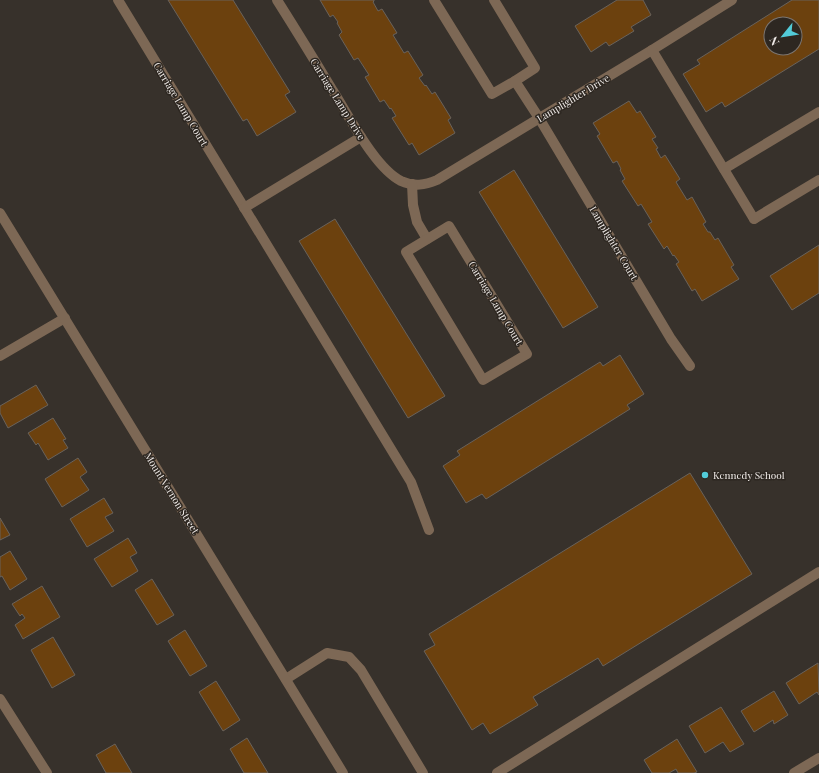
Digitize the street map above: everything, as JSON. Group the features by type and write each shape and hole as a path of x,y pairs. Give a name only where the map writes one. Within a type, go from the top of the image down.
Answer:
{"street":[{"name":"Carriage Lamp Court","path":"118,0 411,482 428,530"},
{"name":"Carriage Lamp Drive","path":"277,0 361,137 378,161 401,181 412,184"},
{"path":"434,0 492,94 516,81 535,68 494,0"},
{"name":"Lamplighter Drive","path":"412,184 424,185 437,180 732,0"},
{"path":"652,50 754,219 819,180"},
{"name":"Lamplighter Court","path":"516,81 671,339 690,366"},
{"path":"724,169 819,112"},
{"path":"244,208 361,137"},
{"path":"412,184 413,205 417,222 427,240"},
{"name":"Mount Vernon Street","path":"0,213 343,773"},
{"name":"Carriage Lamp Court","path":"449,226 528,354 483,380 406,252 427,240 449,226"},
{"path":"0,356 65,318"},
{"path":"497,773 819,572"},
{"path":"286,679 327,653 350,657 361,670 423,773"},
{"path":"0,699 47,773"},
{"path":"794,773 819,758"}],"building":[{"path":"168,0 233,0 290,92 285,95 296,112 257,136 247,119 243,121"},
{"path":"320,0 374,0 373,2 378,11 382,9 397,33 393,35 404,53 408,51 423,75 419,78 432,94 435,92 451,118 448,120 455,133 419,155 412,143 409,145 392,118 396,116 391,108 390,109 384,100 380,102 365,77 369,75 358,58 354,60 339,35 342,32 337,23 338,22 333,15 330,17"},
{"path":"617,0 643,0 651,15 631,27 634,31 609,46 606,42 591,52 575,26"},
{"path":"792,0 819,0 819,49 725,107 722,102 706,112 683,74 700,64 697,60 763,18 763,56 803,56 803,16 767,16"},
{"path":"629,101 637,113 640,111 656,137 652,139 658,148 656,149 661,158 665,155 680,179 676,182 687,200 692,197 706,222 703,224 715,240 718,238 734,265 731,267 739,279 702,301 695,289 692,291 676,264 679,262 667,246 664,249 648,224 652,222 641,204 638,206 622,181 625,179 617,161 613,163 597,136 600,134 593,123"},
{"path":"514,170 598,307 563,328 479,192"},
{"path":"335,219 445,396 408,418 299,241"},
{"path":"819,245 819,293 792,310 770,276"},
{"path":"620,355 644,394 627,405 630,409 486,499 482,494 466,503 443,466 460,455 457,451 600,362 603,366"},
{"path":"36,385 48,405 8,428 0,413 0,406"},
{"path":"53,418 66,439 63,440 68,448 48,460 38,443 36,445 28,433"},
{"path":"78,458 87,472 80,477 89,490 62,507 45,479"},
{"name":"Kennedy School","path":"690,473 752,574 603,666 598,658 533,697 538,705 490,734 483,723 472,730 424,651 435,645 429,634"},
{"path":"104,498 113,513 105,517 114,531 87,547 70,519"},
{"path":"0,518 10,535 0,540"},
{"path":"128,538 137,553 130,557 138,571 112,587 94,559"},
{"path":"10,551 27,579 10,590 2,576 0,577 0,557"},
{"path":"152,579 174,615 157,625 135,590"},
{"path":"42,586 60,617 23,639 15,625 25,618 22,614 20,616 12,604"},
{"path":"185,630 207,666 190,676 168,641"},
{"path":"53,637 75,675 52,688 31,650"},
{"path":"818,663 819,695 817,692 799,704 786,683"},
{"path":"216,681 240,720 223,731 199,692"},
{"path":"774,691 788,715 774,724 773,720 754,732 741,711"},
{"path":"721,707 744,744 730,752 723,742 705,753 689,726"},
{"path":"247,738 268,773 244,773 230,749"},
{"path":"677,739 697,772 678,773 676,769 669,773 652,773 644,760"},
{"path":"115,744 132,773 106,773 96,755"}],"place":[{"name":"Kennedy School","path":"705,475"}]}
